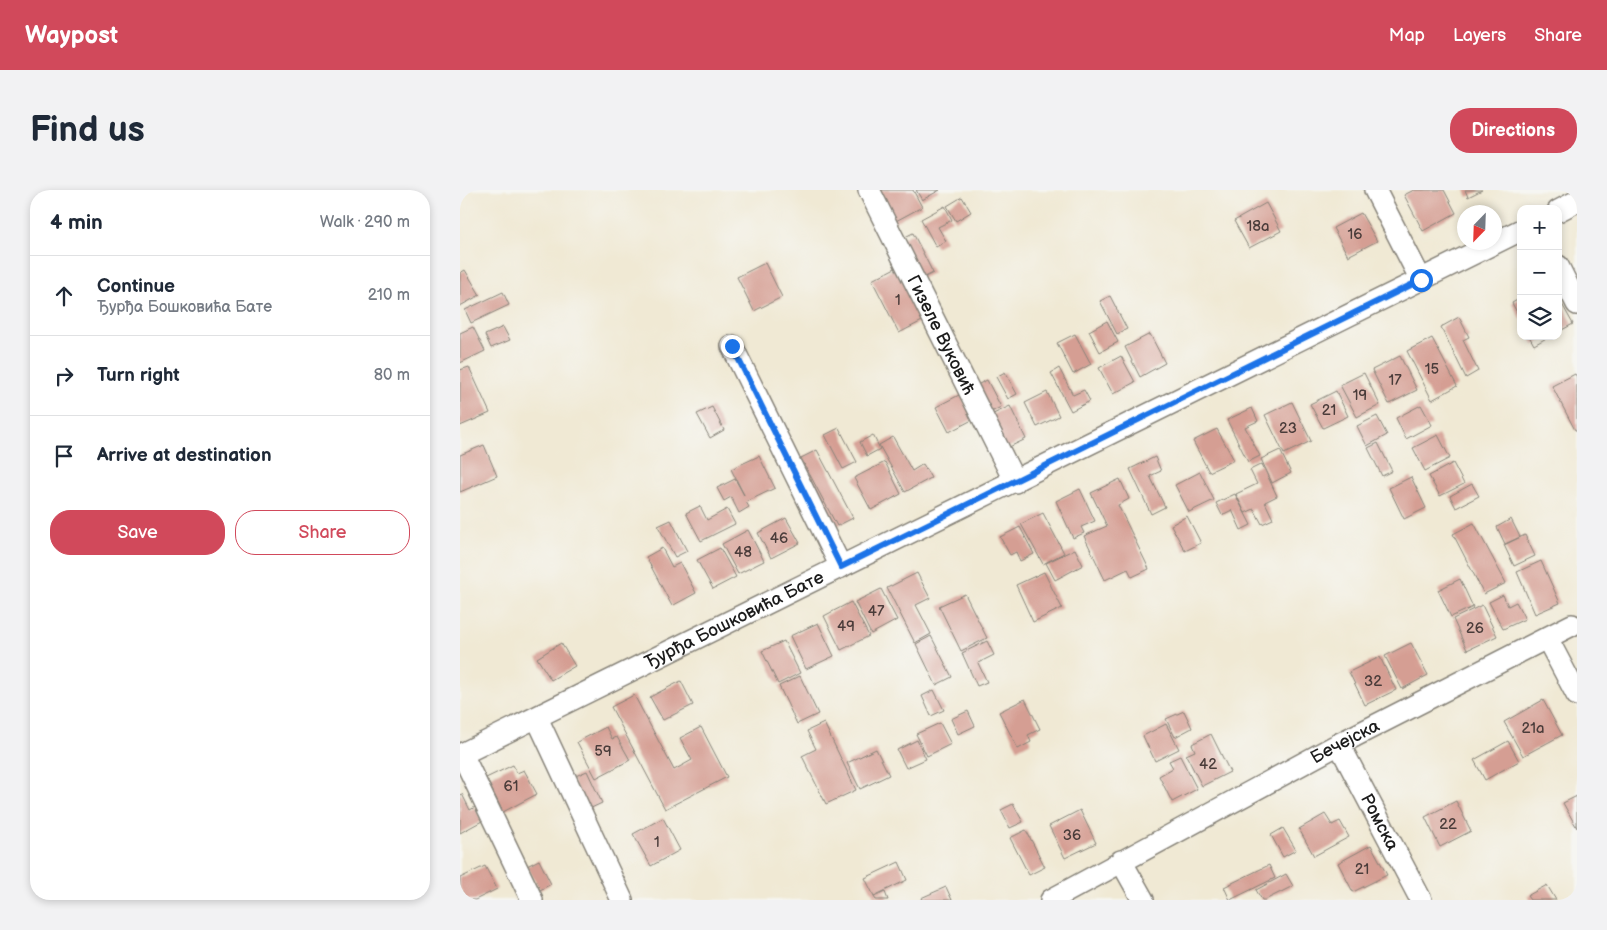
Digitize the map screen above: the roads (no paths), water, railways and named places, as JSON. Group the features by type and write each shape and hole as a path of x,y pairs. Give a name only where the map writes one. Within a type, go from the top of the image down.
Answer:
{"street":[{"name":"Гизеле Вуковић","path":"869,190 1015,482"},
{"path":"1375,190 1421,280"},
{"path":"1562,209 1577,201"},
{"name":"Ђурђа Бошковића Бате","path":"461,755 1517,232"},
{"path":"1562,274 1577,304"},
{"path":"732,346 841,567"},
{"name":"Бечејска","path":"1051,900 1339,744 1572,625"},
{"path":"1547,638 1577,695"},
{"path":"537,718 622,900"},
{"name":"Ромска","path":"1339,744 1421,900"},
{"path":"461,755 532,900"},
{"path":"1121,861 1143,900"}]}
